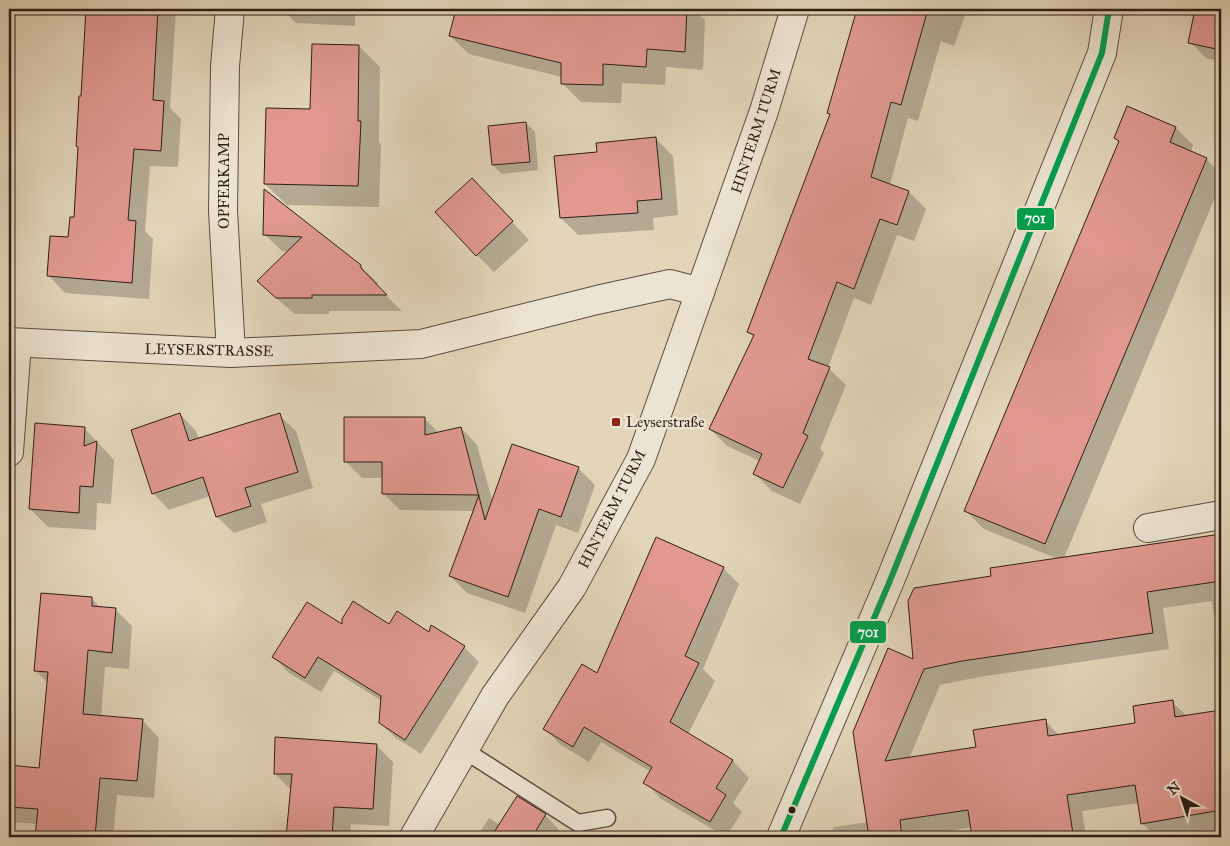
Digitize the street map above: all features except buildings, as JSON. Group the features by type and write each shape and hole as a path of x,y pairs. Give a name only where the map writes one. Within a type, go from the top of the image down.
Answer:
{"street":[{"name":"OPFERKAMP","path":"230,9 225,66 223,211 231,353"},
{"name":"HINTERM TURM","path":"414,837 495,696 572,587 641,459 764,111 795,9"},
{"path":"781,837 893,574 1102,53 1109,9"},
{"name":"LEYSERSTRASSE","path":"13,342 231,353 421,344 597,300 670,284 700,292"},
{"path":"9,452 13,342"},
{"path":"1148,528 1221,515"}],"lane":[{"path":"464,750 578,823 606,818"}],"transit line":[{"name":"701","path":"781,837 889,583 1102,53 1109,9"}],"place":[{"name":"Leyserstraße","path":"616,422"}]}
